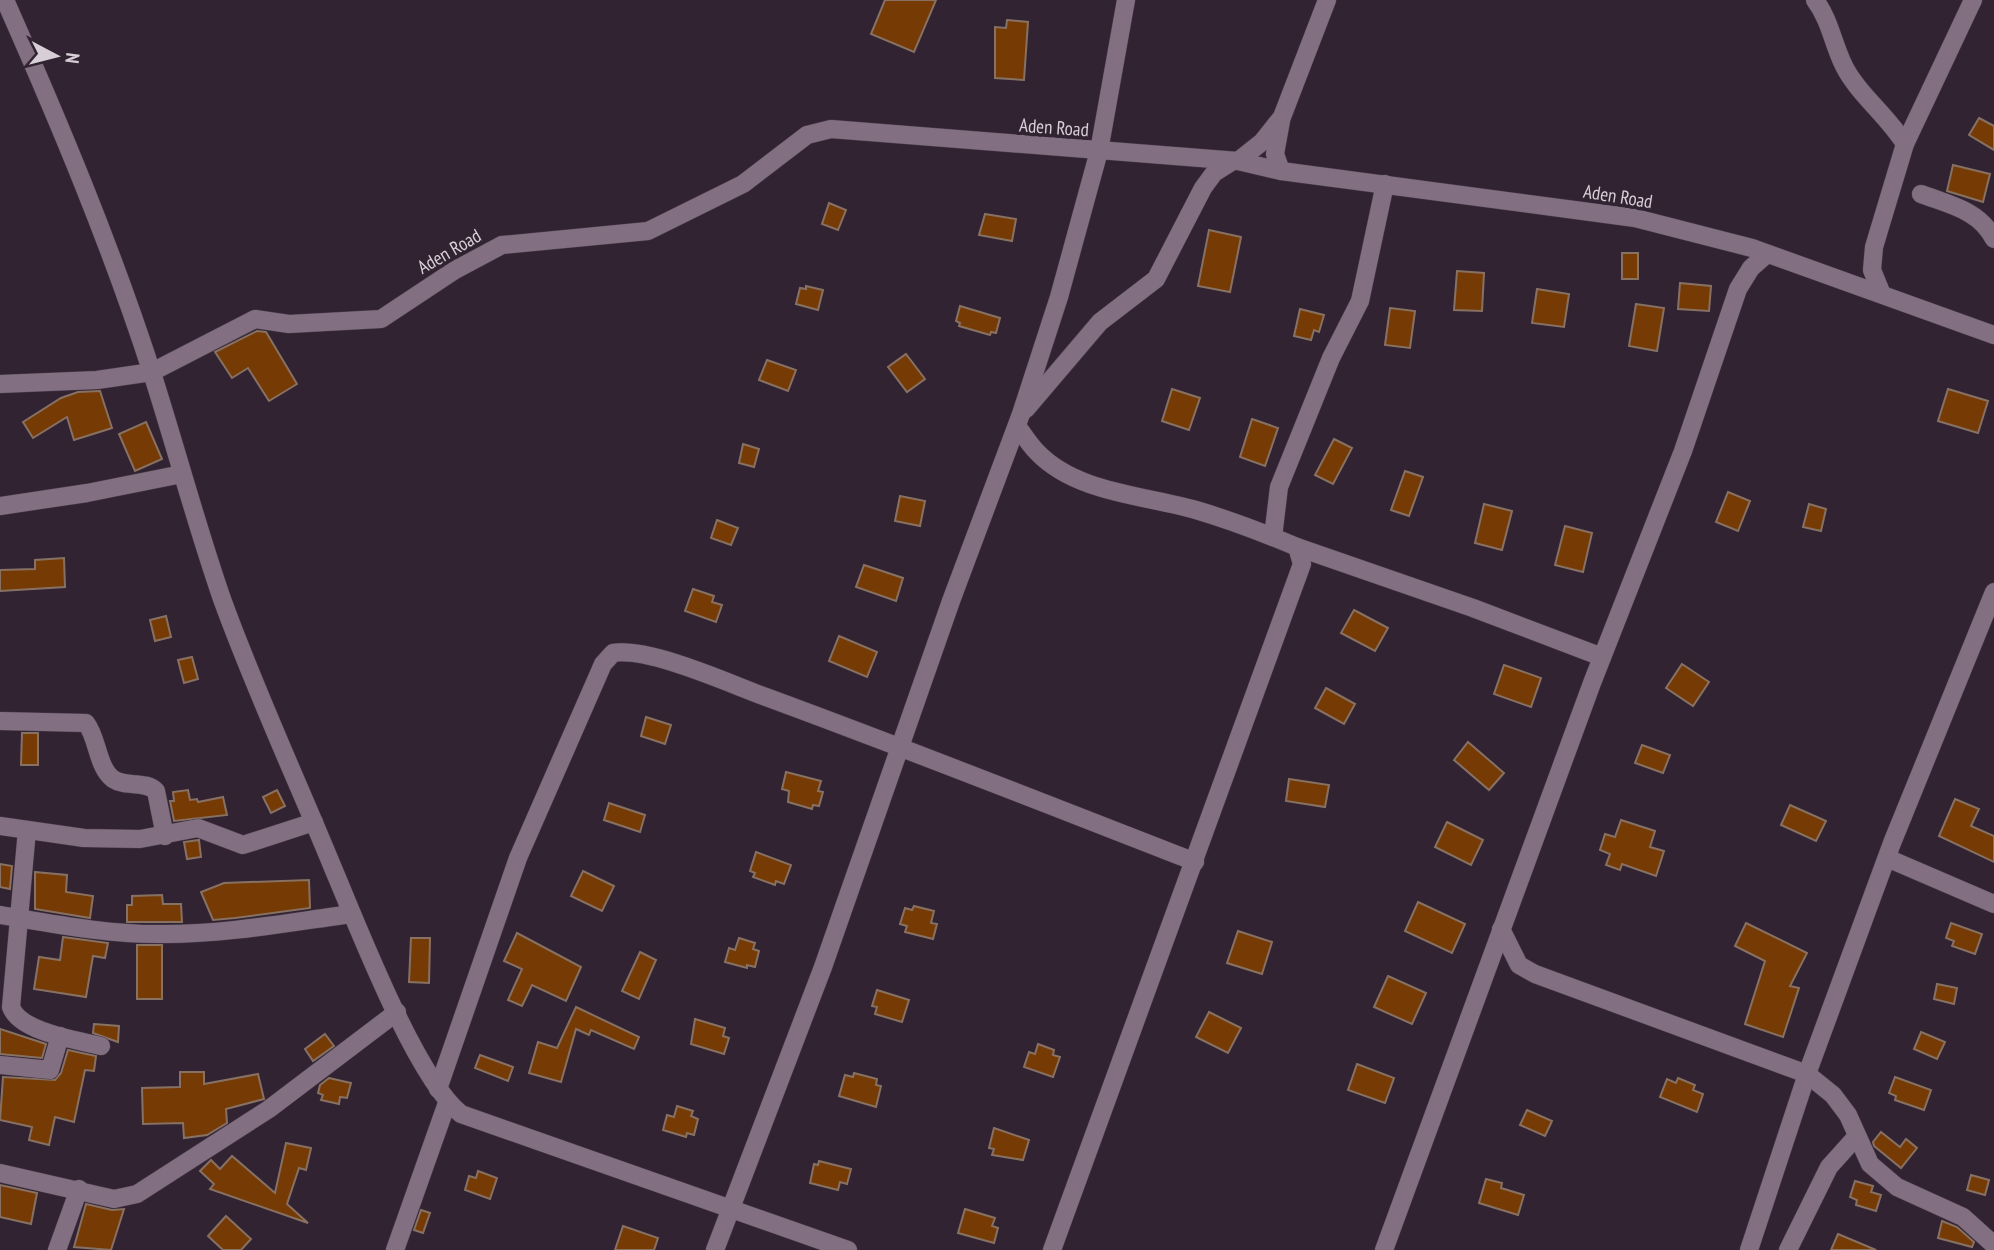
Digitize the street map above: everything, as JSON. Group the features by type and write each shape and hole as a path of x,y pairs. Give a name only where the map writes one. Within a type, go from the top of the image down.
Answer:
{"street":[{"path":"5,0 86,192 152,372 182,474 231,621 352,914 397,1012 442,1096 461,1114 682,1189 731,1211 848,1250"},
{"path":"715,1250 824,967 899,746 1019,420 1059,297 1099,151 1126,0"},
{"path":"1281,171 1275,154 1282,117 1326,0"},
{"path":"1815,0 1822,9 1844,67 1893,123 1905,144"},
{"path":"1881,292 1872,270 1874,247 1905,144 1973,0"},
{"path":"1019,420 1100,322 1156,279 1214,173 1262,142 1282,117"},
{"name":"Aden Road","path":"152,372 248,320 289,324 381,319 455,270 502,245 648,231 743,184 807,135 831,129 1236,161 1281,171 1636,218 1767,254 1846,284 1881,292 1994,335"},
{"path":"1273,537 1279,487 1331,358 1360,301 1385,184"},
{"path":"1921,194 1976,216 1988,227 1994,239"},
{"path":"1384,1250 1602,657 1684,451 1738,289 1751,268 1767,254"},
{"path":"0,384 97,380 152,372"},
{"path":"1019,420 1036,452 1060,471 1099,486 1196,510 1473,608 1602,657"},
{"path":"0,506 87,493 182,474"},
{"path":"1052,1250 1302,564 1297,547"},
{"path":"1749,1250 1807,1073 1887,859 1994,592"},
{"path":"395,1250 518,858 607,657 613,653 630,653 680,665 899,746 1195,862"},
{"path":"0,721 86,723 111,778 122,783 149,786 156,791 165,836"},
{"path":"0,826 84,838 140,839 198,828 243,845 314,822"},
{"path":"27,830 11,1007 15,1016 24,1023 60,1036 101,1045"},
{"path":"1887,859 1994,904"},
{"path":"0,915 111,931 163,934 200,933 352,914"},
{"path":"1502,929 1520,965 1535,974 1689,1033 1807,1073 1833,1095 1847,1115 1870,1164 1897,1187 1963,1217 1994,1245"},
{"path":"0,1173 101,1196 124,1198 153,1185 269,1109 397,1012"},
{"path":"0,1065 50,1070 60,1036"},
{"path":"1788,1250 1829,1167 1856,1137"},
{"path":"57,1250 79,1189"}],"building":[{"path":"885,0 936,0 914,52 871,34"},
{"path":"1007,20 1028,22 1024,80 995,78 995,27 1006,28"},
{"path":"1979,118 1994,126 1994,150 1969,135"},
{"path":"1953,165 1990,174 1983,202 1947,191"},
{"path":"829,203 846,210 838,230 822,224"},
{"path":"985,214 1016,219 1012,241 979,235"},
{"path":"1209,230 1241,237 1230,292 1198,286"},
{"path":"1622,253 1638,253 1638,279 1622,279"},
{"path":"1457,271 1484,273 1482,311 1454,310"},
{"path":"1680,283 1711,286 1709,311 1678,309"},
{"path":"806,286 823,290 818,310 796,304 800,288 806,289"},
{"path":"1537,289 1569,294 1564,327 1532,323"},
{"path":"1636,304 1664,308 1657,351 1629,346"},
{"path":"960,306 1000,318 996,333 991,332 990,335 959,326 960,323 956,321"},
{"path":"1390,308 1415,311 1410,348 1385,345"},
{"path":"1300,309 1324,315 1319,332 1314,330 1311,340 1294,336"},
{"path":"257,331 266,332 297,384 269,401 248,368 232,378 215,352"},
{"path":"906,354 925,379 907,392 888,367"},
{"path":"767,360 796,370 788,391 759,380"},
{"path":"1172,389 1200,398 1189,430 1162,421"},
{"path":"1948,389 1988,401 1978,433 1938,421"},
{"path":"100,391 112,428 74,440 67,417 33,438 23,422 61,398 78,392"},
{"path":"1252,419 1278,428 1265,466 1240,457"},
{"path":"146,422 162,459 135,471 119,434"},
{"path":"1334,439 1352,448 1333,484 1315,475"},
{"path":"743,444 759,449 754,467 739,463"},
{"path":"1405,471 1423,477 1409,516 1391,510"},
{"path":"1728,492 1750,501 1738,531 1716,522"},
{"path":"900,496 925,501 920,526 895,521"},
{"path":"1484,504 1512,511 1502,550 1475,543"},
{"path":"1809,504 1826,509 1821,531 1803,527"},
{"path":"717,520 738,528 731,545 711,538"},
{"path":"1565,526 1592,533 1583,572 1555,565"},
{"path":"64,558 65,587 0,591 0,570 35,569 35,560"},
{"path":"864,565 903,578 896,601 856,587"},
{"path":"693,589 714,596 712,602 722,605 716,622 685,611"},
{"path":"1354,610 1388,628 1375,651 1341,633"},
{"path":"166,616 171,637 155,641 150,620"},
{"path":"839,636 877,652 867,677 829,661"},
{"path":"192,657 198,679 184,683 178,660"},
{"path":"1682,664 1709,682 1693,706 1666,688"},
{"path":"1504,665 1541,678 1531,707 1494,694"},
{"path":"1326,688 1355,704 1344,724 1315,708"},
{"path":"646,717 671,725 665,744 641,736"},
{"path":"22,733 38,733 38,765 21,765"},
{"path":"1468,742 1504,773 1489,790 1454,760"},
{"path":"1642,745 1670,755 1663,773 1635,763"},
{"path":"786,772 821,781 818,791 823,792 819,806 813,805 812,809 788,802 789,791 782,789"},
{"path":"1289,779 1329,785 1325,807 1286,801"},
{"path":"188,790 190,800 197,799 198,802 223,797 227,815 174,821 170,801 174,801 173,792"},
{"path":"277,790 285,806 271,813 263,797"},
{"path":"1955,799 1979,809 1971,826 1994,836 1994,862 1939,836"},
{"path":"609,803 645,815 640,832 604,820"},
{"path":"1790,805 1826,821 1816,841 1781,825"},
{"path":"1621,820 1655,831 1650,847 1664,851 1656,876 1622,864 1620,870 1606,865 1610,854 1600,850 1605,834 1615,837"},
{"path":"1447,822 1483,840 1471,865 1435,847"},
{"path":"199,840 201,857 187,859 184,842"},
{"path":"756,852 791,865 784,884 776,881 775,885 753,877 755,873 750,871"},
{"path":"0,864 12,866 10,889 0,887"},
{"path":"583,871 614,886 602,911 571,896"},
{"path":"35,872 67,875 66,892 93,896 90,918 35,909"},
{"path":"309,880 310,908 235,918 213,920 201,892 224,883"},
{"path":"162,895 163,904 181,904 182,922 127,922 127,905 132,905 132,896"},
{"path":"1418,902 1465,924 1452,953 1405,931"},
{"path":"914,906 934,911 931,923 937,924 933,939 905,932 907,926 900,924 905,908 912,910"},
{"path":"1746,923 1807,953 1790,986 1799,988 1783,1037 1745,1024 1765,961 1735,946"},
{"path":"1951,923 1982,934 1975,954 1952,946 1954,941 1946,938"},
{"path":"1238,931 1272,942 1262,974 1227,963"},
{"path":"517,933 581,967 566,1001 532,985 522,1006 508,1000 522,969 504,961"},
{"path":"63,937 108,943 105,958 93,956 86,997 34,989 39,957 60,960"},
{"path":"411,938 430,938 429,983 409,982"},
{"path":"739,938 755,943 753,949 759,951 755,967 747,965 747,968 725,962 729,948 735,950"},
{"path":"137,945 162,945 162,999 137,999"},
{"path":"640,952 656,960 639,999 622,991"},
{"path":"1388,976 1426,993 1412,1024 1374,1007"},
{"path":"1937,984 1957,988 1954,1004 1934,999"},
{"path":"877,990 909,1000 902,1022 875,1014 877,1007 872,1006"},
{"path":"576,1007 639,1037 634,1049 591,1030 589,1035 576,1029 561,1082 529,1073 538,1042 557,1048"},
{"path":"1209,1012 1241,1028 1228,1053 1196,1037"},
{"path":"695,1019 725,1028 723,1036 729,1038 724,1054 691,1044"},
{"path":"94,1024 119,1026 118,1042 93,1033"},
{"path":"0,1029 46,1044 42,1058 0,1054"},
{"path":"1921,1032 1945,1042 1937,1059 1914,1049"},
{"path":"325,1034 334,1046 313,1061 305,1049"},
{"path":"1038,1044 1054,1050 1053,1055 1060,1057 1053,1077 1024,1067 1029,1052 1035,1054"},
{"path":"68,1050 96,1056 94,1071 85,1070 74,1122 55,1117 49,1145 29,1140 32,1127 0,1120 3,1077 55,1080 61,1073"},
{"path":"480,1055 513,1067 508,1081 475,1068"},
{"path":"1357,1064 1394,1078 1385,1103 1348,1090"},
{"path":"180,1072 204,1072 204,1084 258,1074 264,1099 226,1109 227,1123 207,1135 184,1138 183,1123 143,1124 142,1088 180,1087"},
{"path":"854,1073 877,1079 876,1085 881,1086 876,1107 839,1096 845,1075 853,1077"},
{"path":"1895,1077 1931,1090 1924,1110 1895,1100 1896,1096 1889,1093"},
{"path":"329,1078 351,1083 347,1098 340,1097 339,1104 321,1100 323,1095 318,1093 320,1085"},
{"path":"1678,1078 1695,1085 1693,1090 1703,1094 1697,1112 1660,1097 1667,1079 1676,1083"},
{"path":"677,1106 693,1111 691,1116 698,1119 694,1135 687,1133 686,1137 663,1130 667,1115 674,1117"},
{"path":"1527,1110 1552,1121 1545,1136 1520,1125"},
{"path":"994,1128 1029,1140 1023,1160 992,1155 994,1149 989,1148"},
{"path":"1881,1132 1900,1147 1906,1139 1917,1148 1901,1168 1874,1146 1873,1142"},
{"path":"286,1143 311,1148 306,1170 299,1168 287,1204 308,1223 210,1189 214,1184 200,1171 211,1160 220,1169 232,1156 275,1193"},
{"path":"819,1161 851,1169 847,1184 840,1182 838,1190 810,1183 814,1164 818,1165"},
{"path":"478,1171 497,1178 490,1199 465,1190 469,1176 476,1178"},
{"path":"1971,1175 1989,1180 1985,1195 1967,1190"},
{"path":"1486,1179 1502,1183 1501,1188 1524,1195 1518,1215 1479,1203"},
{"path":"1855,1181 1873,1186 1871,1192 1881,1195 1876,1211 1856,1205 1857,1200 1850,1197"},
{"path":"0,1185 37,1193 31,1224 0,1217"},
{"path":"86,1204 112,1210 124,1209 111,1250 74,1247"},
{"path":"965,1209 995,1218 992,1226 998,1228 994,1243 958,1233"},
{"path":"421,1210 430,1213 423,1233 414,1230"},
{"path":"226,1216 251,1239 241,1250 223,1250 208,1236"},
{"path":"1942,1221 1957,1227 1974,1242 1972,1247 1938,1238"},
{"path":"623,1226 658,1238 654,1250 615,1250"},
{"path":"1838,1234 1876,1250 1831,1250"}]}
